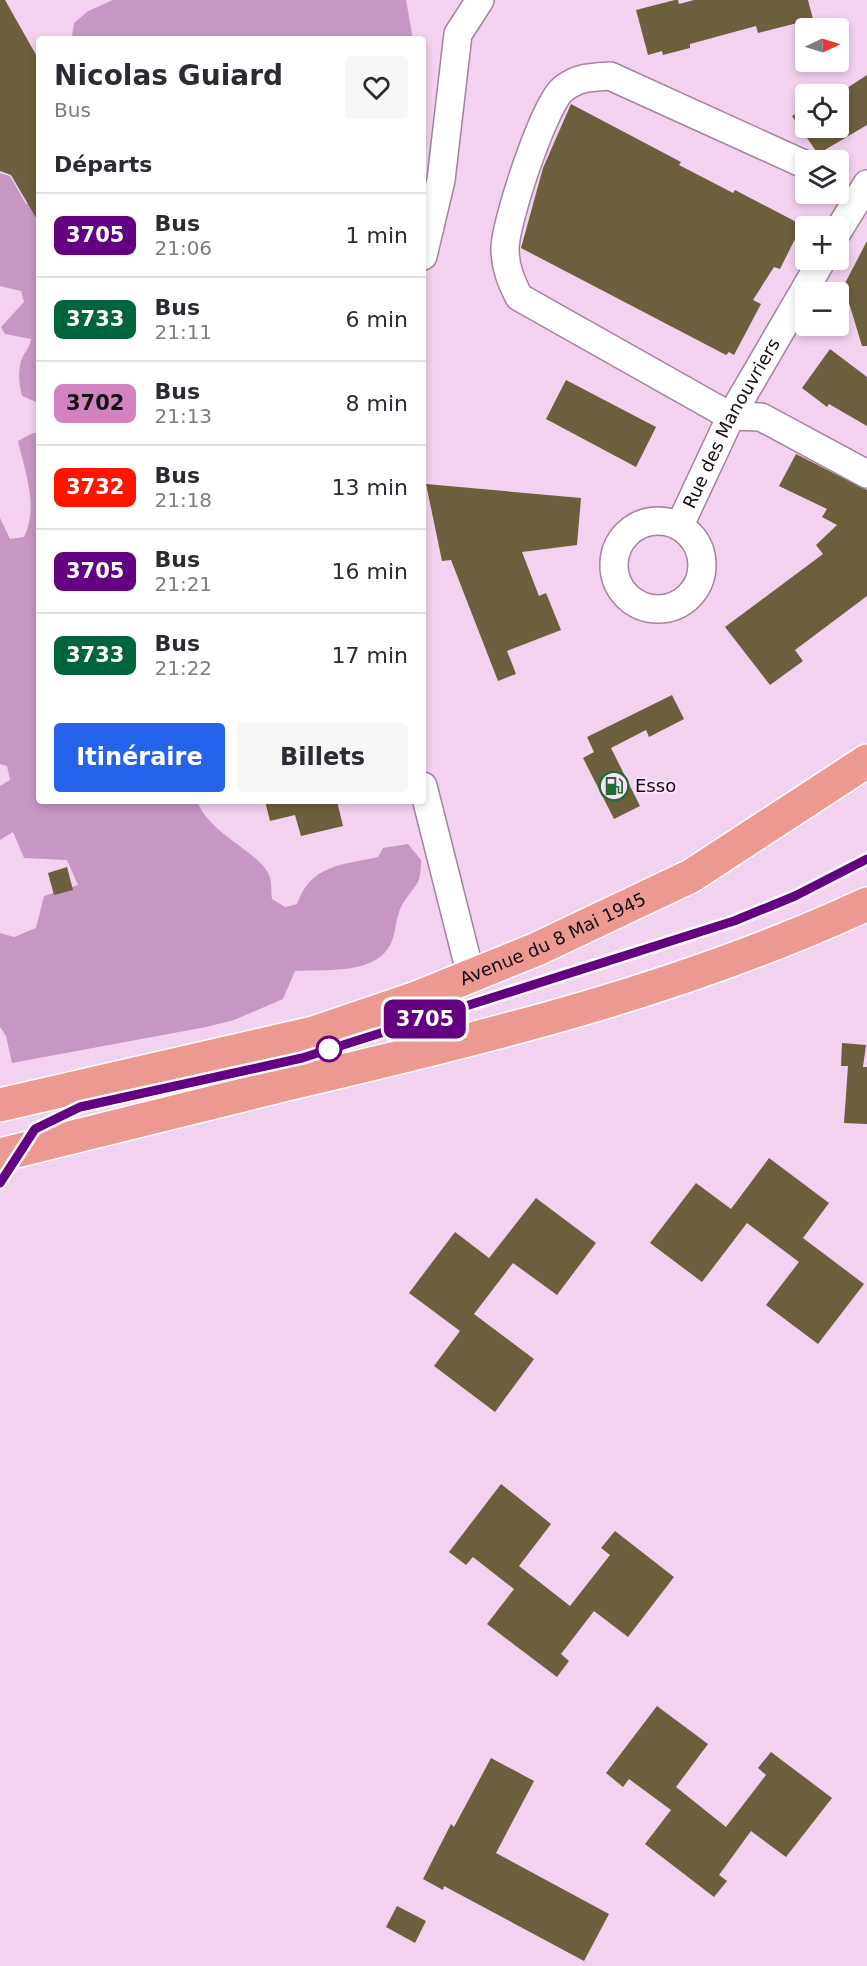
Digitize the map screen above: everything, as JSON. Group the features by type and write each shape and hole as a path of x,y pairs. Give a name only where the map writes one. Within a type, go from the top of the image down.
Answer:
{"main road":[{"name":"Avenue du 8 Mai 1945","path":"0,1105 313,1033 416,998 537,949 691,876 867,761"},
{"path":"0,1155 488,1035 650,990 748,955 867,904"}],"street":[{"path":"426,243 441,180 458,34 480,0"},
{"path":"795,160 610,76 582,77 560,90 526,162 505,247 507,273 519,297 731,417 761,417 867,474"},
{"path":"844,216 854,193"},
{"name":"Rue des Manouvriers","path":"680,525 731,417 816,270"},
{"path":"426,798 471,976"}],"shaded area":[{"path":"113,0 406,0 412,36 72,36 74,23 88,11"},
{"path":"0,173 10,176 26,204 36,199 36,402 22,396 19,376 23,356 31,339 5,334 1,327 24,302 21,291 0,286"},
{"path":"36,433 36,804 198,804 203,813 223,834 264,867 270,878 272,899 285,907 297,904 310,881 319,874 340,865 378,857 383,848 408,844 421,860 420,876 400,909 392,941 385,952 375,960 350,968 295,971 283,999 234,1020 12,1063 6,1036 0,1027 0,933 14,937 36,928 44,896 78,885 67,860 24,858 13,832 0,840 0,786 10,780 7,766 0,764 0,518 10,539 24,537 31,501 18,441"}],"building":[{"path":"0,0 5,0 36,55 36,218 11,175 0,171"},
{"path":"675,0 678,0 679,4 694,0 808,0 813,18 795,18 795,24 758,33 756,26 690,44 690,48 663,55 662,51 648,55 636,10"},
{"path":"867,75 867,125 849,136 849,87"},
{"path":"571,104 681,162 679,165 733,193 735,190 795,221 795,239 780,269 774,267 753,300 761,304 734,355 729,352 726,355 521,248 543,168"},
{"path":"807,138 845,138 825,150 815,150"},
{"path":"867,241 867,346 862,346 849,303 849,282 846,282"},
{"path":"830,349 867,377 867,426 829,404 827,407 802,388"},
{"path":"566,380 656,427 636,467 546,419"},
{"path":"796,454 867,490 867,596 795,650 803,661 770,685 725,627 823,554 816,545 837,525 822,517 827,509 779,486"},
{"path":"426,484 581,498 577,545 522,552 539,596 546,593 561,630 507,651 516,674 498,681 451,560 442,561"},
{"path":"672,695 684,719 649,737 646,730 611,748 640,806 614,819 583,758 594,752 587,737"},
{"path":"266,804 338,804 343,826 301,836 295,815 270,821"},
{"path":"67,867 73,890 54,895 48,873"},
{"path":"842,1043 866,1045 863,1067 867,1067 867,1124 844,1123 848,1066 841,1066"},
{"path":"769,1158 829,1203 803,1238 864,1284 818,1344 766,1305 799,1262 747,1223 702,1282 650,1243 696,1183 731,1209"},
{"path":"536,1198 596,1243 557,1295 513,1263 474,1314 534,1359 495,1412 434,1366 460,1331 409,1293 455,1232 489,1258"},
{"path":"501,1484 551,1524 519,1566 570,1606 610,1555 601,1548 615,1531 674,1577 628,1637 594,1611 561,1654 569,1661 557,1677 487,1624 514,1589 473,1557 466,1565 449,1552"},
{"path":"657,1706 708,1744 676,1787 726,1827 766,1775 758,1768 771,1752 832,1798 786,1857 751,1831 719,1875 727,1881 714,1897 645,1844 671,1810 629,1779 623,1787 606,1773"},
{"path":"491,1758 534,1781 496,1853 609,1914 584,1961 444,1886 443,1890 423,1879 451,1824 454,1827"},
{"path":"397,1906 426,1921 415,1943 386,1927"}],"bus line":[{"name":"3705","path":"0,1183 35,1129 80,1107 302,1058 734,921 795,896 867,859"}],"place":[{"name":"Esso","path":"614,786"}]}
